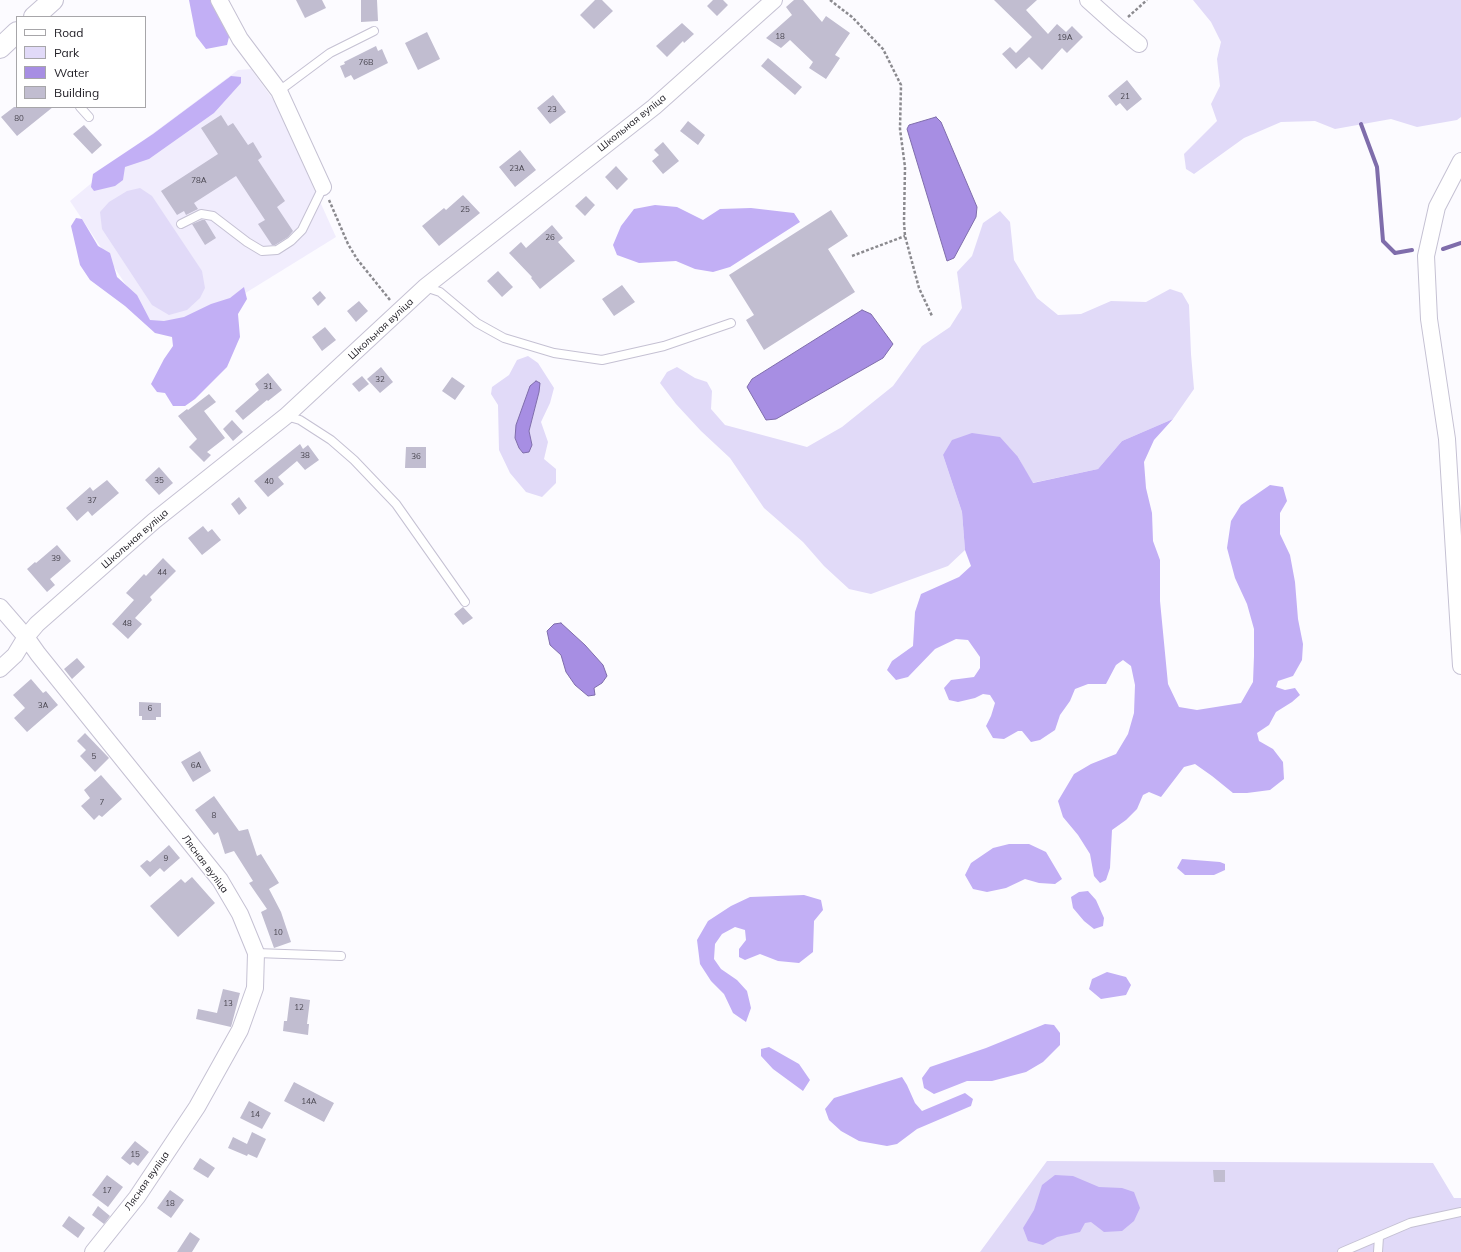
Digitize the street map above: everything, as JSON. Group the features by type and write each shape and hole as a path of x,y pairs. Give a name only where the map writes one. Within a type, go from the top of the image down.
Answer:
{"street":[{"path":"35,16 53,0"},
{"path":"219,0 240,39 279,91 322,187"},
{"name":"Школьная вуліца","path":"0,669 15,655 26,636 37,624 154,521 286,416 426,287 654,106 774,0"},
{"path":"1088,0 1140,44"},
{"path":"0,48 16,33"},
{"path":"1461,161 1437,207 1426,256 1429,319 1447,438 1461,666"},
{"name":"Лясная вуліца","path":"0,607 26,636 38,654 220,880 240,914 256,953 255,988 240,1030 198,1107 137,1197 93,1252"}],"lane":[{"path":"279,91 330,53 374,30"},
{"path":"81,108 89,117"},
{"path":"181,224 201,214 213,216 247,242 262,251 277,250 302,230 322,187"},
{"path":"426,287 440,292 477,323 504,338 554,353 602,360 664,346 731,323"},
{"path":"286,416 300,420 331,440 354,460 396,504 464,602"},
{"path":"256,953 341,956"},
{"path":"1342,1252 1410,1223 1461,1212"},
{"path":"1378,1252 1379,1237"}],"path":[{"path":"830,0 852,17 883,49 901,85 900,129 905,167 905,236 919,288 932,316"},
{"path":"1117,26 1147,0"},
{"path":"322,187 357,260 400,312"},
{"path":"852,256 905,236"}],"shaded area":[{"path":"189,0 215,0 230,33 227,45 206,49 196,36"},
{"path":"251,69 275,102 336,237 218,310 156,330 70,201 136,146 238,70"},
{"path":"231,76 241,77 241,83 214,113 149,159 125,167 123,180 115,186 94,191 91,187 93,174 153,134"},
{"path":"655,205 677,207 703,220 720,209 751,208 794,213 800,222 730,267 713,272 695,269 676,261 639,263 617,255 613,245 621,226 634,209"},
{"path":"76,218 82,219 98,246 110,253 117,277 137,295 150,320 164,321 184,317 211,304 230,298 244,287 247,299 238,314 240,337 227,367 195,399 185,406 173,406 165,393 157,392 151,384 164,359 173,346 172,337 155,333 125,306 90,280 80,265 71,226"},
{"path":"1173,419 1154,440 1144,462 1146,488 1152,513 1153,541 1160,560 1160,601 1168,684 1179,707 1197,710 1241,703 1253,682 1254,629 1247,604 1235,578 1227,548 1231,521 1241,505 1270,485 1283,487 1287,501 1280,513 1280,534 1290,555 1295,582 1298,619 1303,644 1302,660 1293,676 1278,681 1276,687 1285,690 1295,688 1300,695 1276,712 1269,725 1257,733 1259,741 1273,749 1283,762 1284,779 1270,790 1233,793 1195,764 1184,767 1161,797 1149,792 1143,795 1137,809 1126,820 1112,830 1110,868 1106,880 1100,883 1094,876 1090,854 1078,835 1063,817 1058,801 1074,774 1091,764 1116,754 1128,734 1134,713 1135,685 1131,666 1123,660 1116,665 1106,684 1088,684 1075,689 1070,701 1060,715 1055,730 1040,740 1031,742 1022,731 1018,731 1004,739 993,738 986,726 995,703 990,695 983,694 975,698 958,702 949,700 944,688 951,680 974,677 980,668 980,657 968,640 956,639 935,649 908,677 896,680 887,670 892,661 913,646 915,612 921,594 959,577 971,566 965,550 962,512 943,455 952,440 972,433 1000,437 1018,457 1033,483 1098,469 1122,441"},
{"path":"1009,844 1029,844 1046,852 1062,879 1055,884 1039,883 1025,879 1006,888 987,892 973,889 965,875 971,863 993,848"},
{"path":"1182,859 1220,862 1225,864 1225,870 1214,875 1185,875 1177,868"},
{"path":"1088,891 1096,900 1104,918 1103,926 1094,929 1084,921 1073,908 1071,897 1079,892"},
{"path":"804,895 821,900 823,910 814,921 813,952 799,963 778,961 760,954 745,960 739,957 739,949 746,940 745,930 735,927 722,934 715,944 714,959 721,969 737,980 747,991 751,1008 746,1022 733,1013 724,994 711,981 700,964 697,940 708,921 731,906 750,897"},
{"path":"1107,972 1126,977 1131,985 1126,995 1101,999 1089,989 1092,979"},
{"path":"1045,1024 1054,1025 1060,1033 1060,1045 1043,1062 1026,1072 992,1081 967,1081 934,1094 924,1088 922,1078 930,1067 986,1048"},
{"path":"769,1047 799,1064 810,1080 803,1091 773,1069 761,1056 761,1049"},
{"path":"902,1077 915,1103 922,1111 965,1093 973,1099 971,1106 917,1129 897,1144 887,1146 859,1141 841,1131 829,1120 825,1109 834,1098"},
{"path":"1055,1175 1073,1176 1099,1187 1122,1188 1134,1192 1140,1208 1134,1221 1122,1231 1104,1232 1091,1222 1085,1223 1080,1232 1057,1237 1043,1245 1028,1241 1023,1228 1034,1210 1042,1185"}],"green space":[{"path":"1193,0 1461,0 1461,117 1457,120 1417,127 1391,119 1335,129 1315,121 1281,122 1244,138 1194,174 1186,169 1184,154 1217,121 1211,104 1220,86 1217,59 1221,42 1211,22"},
{"path":"140,188 152,196 202,271 205,288 200,298 187,310 169,315 152,305 102,229 100,212 109,202 127,191"},
{"path":"1000,211 1010,222 1014,260 1037,298 1058,315 1081,314 1111,301 1146,302 1170,289 1182,293 1189,305 1194,389 1173,419 1122,441 1098,469 1032,483 1018,457 943,455 962,512 965,550 948,566 871,594 849,589 824,566 803,542 764,508 730,458 701,431 676,404 660,383 667,372 677,367 695,378 707,382 712,391 711,409 725,425 807,447 842,427 893,386 922,346 950,327 962,308 957,272 972,256 983,223"},
{"path":"528,356 538,363 554,388 550,403 541,422 548,442 544,459 556,469 556,483 542,497 526,492 510,473 499,450 498,405 491,394 492,387 509,375 517,360","holes":["539,392 529,431 532,445 523,453 515,438"]},
{"path":"1047,1161 1433,1163 1454,1198 1461,1198 1461,1252 980,1252"}],"water":[{"path":"936,117 941,122 977,207 976,217 954,258 947,261 907,129 909,125"},
{"path":"862,310 871,314 893,344 883,358 776,419 766,420 747,387 752,379"},
{"path":"536,381 540,383 529,431 532,445 529,452 523,453 515,438 516,425 530,386"},
{"path":"561,623 585,645 603,665 607,676 602,683 594,688 595,695 588,696 575,685 566,672 561,655 550,645 547,631 554,624"}],"building":[{"path":"296,0 322,0 326,8 305,18"},
{"path":"361,0 377,0 378,21 361,22"},
{"path":"595,0 602,0 613,11 594,29 580,15"},
{"path":"713,0 723,0 728,5 717,16 707,6"},
{"path":"794,0 803,0 822,22 826,16 850,33 835,55 840,58 826,79 809,68 813,62 790,40 781,48 766,38 792,15 786,7"},
{"path":"994,0 1037,0 1026,10 1048,34 1057,24 1066,32 1072,26 1083,37 1067,53 1062,48 1042,70 1029,57 1016,69 1002,54 1010,47 1016,53 1032,37"},
{"path":"682,23 694,34 684,43 683,41 667,57 656,46"},
{"path":"427,32 440,59 418,70 405,43"},
{"path":"376,46 378,51 382,49 388,63 354,80 351,75 345,78 340,66 345,64 344,62"},
{"path":"768,58 802,87 795,95 761,66"},
{"path":"1127,80 1142,99 1127,111 1120,103 1116,106 1108,96"},
{"path":"553,95 566,112 550,124 537,108"},
{"path":"14,107 52,108 17,136 1,117"},
{"path":"221,115 228,126 233,123 248,145 253,142 262,157 258,160 285,201 277,207 293,231 288,237 275,245 272,245 258,224 265,220 236,176 194,203 198,209 186,215 184,211 177,215 161,191 218,154 201,128"},
{"path":"688,121 705,135 698,145 680,131"},
{"path":"84,125 102,145 92,154 73,134"},
{"path":"663,142 679,161 663,174 652,161 659,155 654,150"},
{"path":"520,150 536,170 515,187 499,167"},
{"path":"616,166 628,179 617,190 605,177"},
{"path":"463,195 480,213 439,246 422,226 444,208 446,210"},
{"path":"586,196 595,205 585,216 575,206"},
{"path":"831,210 848,236 828,249 855,292 764,350 746,320 754,315 729,275"},
{"path":"205,220 216,238 205,245 192,224"},
{"path":"552,225 563,238 558,242 575,261 540,289 531,278 532,277 509,253 521,242 526,248"},
{"path":"498,271 513,287 502,297 487,281"},
{"path":"622,285 635,302 614,316 602,299"},
{"path":"320,291 326,298 318,306 312,298"},
{"path":"359,301 368,311 356,322 347,311"},
{"path":"325,327 336,340 322,351 312,337"},
{"path":"381,367 393,382 380,393 367,379"},
{"path":"268,373 282,390 268,401 267,400 243,420 235,411 259,390 255,384"},
{"path":"362,376 369,384 359,392 352,384"},
{"path":"452,377 465,386 455,400 442,391"},
{"path":"209,394 216,402 204,411 225,438 207,452 211,455 204,462 189,447 197,439 178,416"},
{"path":"232,420 243,432 233,441 223,429"},
{"path":"300,444 303,449 308,445 319,460 305,470 297,461 278,477 284,484 268,497 254,481"},
{"path":"406,447 426,447 426,468 405,468"},
{"path":"159,467 173,483 159,495 145,480"},
{"path":"107,480 119,493 92,516 88,511 77,521 66,508 90,487 93,491"},
{"path":"239,497 247,508 239,515 231,504"},
{"path":"203,526 208,532 212,529 221,540 202,555 188,538"},
{"path":"57,545 71,561 50,579 55,585 47,592 27,569"},
{"path":"163,558 176,571 150,597 152,600 135,618 142,624 128,639 112,624 134,600 126,593 144,574 146,576"},
{"path":"463,607 473,618 463,625 454,614"},
{"path":"77,658 85,667 72,679 64,669"},
{"path":"31,679 43,693 46,691 58,705 27,732 14,718 25,708 13,695"},
{"path":"139,702 161,703 161,717 156,717 156,720 142,720 142,716 139,716"},
{"path":"85,733 109,758 95,772 80,756 86,750 77,741"},
{"path":"200,751 211,771 193,782 181,762"},
{"path":"101,775 122,799 102,817 99,815 94,820 81,806 90,798 84,790"},
{"path":"214,796 239,831 248,829 257,856 261,854 279,883 269,889 281,912 291,942 274,948 261,912 267,909 249,883 253,881 234,851 225,854 218,832 214,835 195,810"},
{"path":"169,845 180,858 164,872 160,868 150,877 140,866 147,860 150,862"},
{"path":"192,877 215,903 178,937 150,906 181,879 185,883"},
{"path":"223,989 240,993 231,1027 196,1019 198,1009 217,1013"},
{"path":"290,997 310,1000 307,1024 309,1024 308,1035 283,1031 284,1021 287,1021"},
{"path":"294,1082 334,1103 324,1122 284,1101"},
{"path":"249,1101 271,1113 262,1129 240,1118"},
{"path":"252,1132 266,1139 257,1158 248,1154 247,1156 228,1148 233,1137 247,1144"},
{"path":"135,1141 149,1152 138,1166 133,1162 130,1165 121,1158"},
{"path":"200,1158 215,1168 208,1178 193,1169"},
{"path":"1213,1170 1225,1170 1225,1182 1214,1182"},
{"path":"107,1175 123,1187 108,1207 92,1195"},
{"path":"170,1190 184,1200 171,1218 157,1208"},
{"path":"98,1206 110,1216 104,1224 92,1215"},
{"path":"69,1216 85,1228 78,1238 62,1226"},
{"path":"190,1232 200,1239 192,1252 177,1252"}],"waterway":[{"path":"1361,124 1377,167 1383,241 1395,253 1412,250"},
{"path":"1443,249 1461,243"}]}
